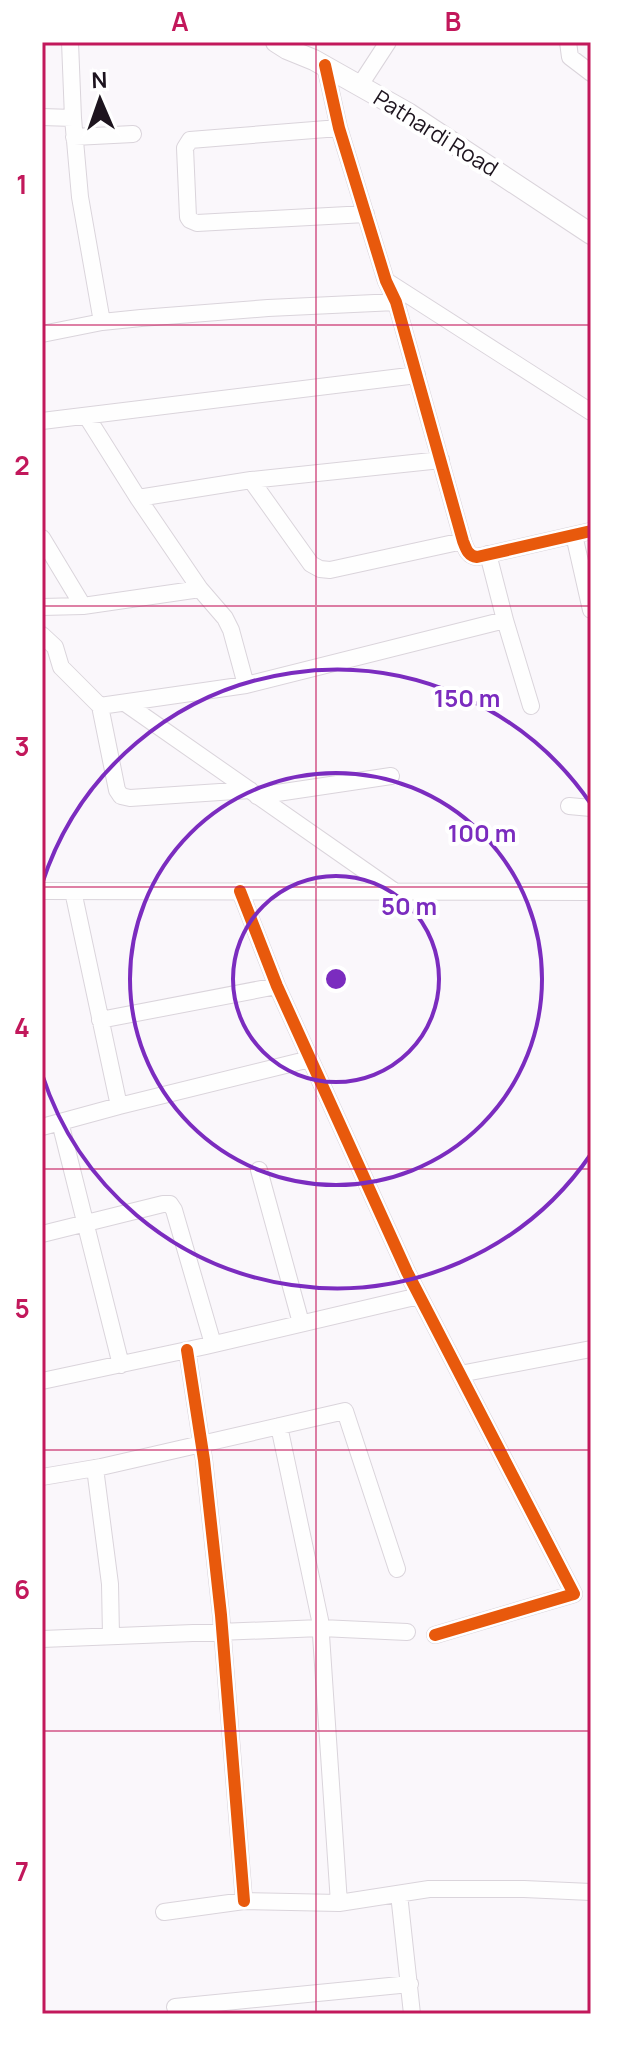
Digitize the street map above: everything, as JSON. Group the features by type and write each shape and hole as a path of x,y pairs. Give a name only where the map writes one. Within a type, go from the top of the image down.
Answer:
{"main road":[{"name":"Pathardi Road","path":"276,42 287,49 316,56 591,234"}],"street":[{"path":"70,42 80,197 102,322"},
{"path":"360,85 388,42"},
{"path":"568,42 570,57 591,73"},
{"path":"316,56 386,281 396,302 467,552 473,557 591,531"},
{"path":"42,117 73,118"},
{"path":"339,128 190,140 185,148 188,217 197,223 366,214"},
{"path":"74,137 133,134"},
{"path":"386,281 591,412"},
{"path":"42,334 102,322 268,308 396,302"},
{"path":"42,421 417,375"},
{"path":"87,417 138,498 227,623 246,685"},
{"path":"138,498 251,480 441,460"},
{"path":"251,480 311,564 320,569 330,570 463,541"},
{"path":"574,535 591,610"},
{"path":"42,538 83,606"},
{"path":"488,554 531,706"},
{"path":"42,607 83,606 200,589"},
{"path":"100,706 246,685 505,620"},
{"path":"42,635 55,647 61,667 100,706 117,790 121,796 253,793 391,776"},
{"path":"125,703 394,891"},
{"path":"569,806 591,808"},
{"path":"42,890 591,892"},
{"path":"73,891 119,1106"},
{"path":"240,891 277,986 419,1296 574,1594 435,1635"},
{"path":"100,1020 277,986"},
{"path":"42,1127 310,1059"},
{"path":"60,1122 121,1365"},
{"path":"259,1170 301,1323"},
{"path":"42,1234 163,1204 172,1206 213,1344"},
{"path":"42,1381 419,1296"},
{"path":"460,1374 591,1349"},
{"path":"187,1350 223,1632 244,1901"},
{"path":"42,1477 95,1468 345,1411 397,1569"},
{"path":"279,1426 321,1628 339,1903"},
{"path":"95,1468 110,1584 111,1636"},
{"path":"42,1639 321,1628 407,1632"},
{"path":"164,1912 244,1901 339,1903 429,1889 591,1892"},
{"path":"399,1894 412,2014"},
{"path":"175,2007 410,1984"}],"cycle path":[{"path":"325,65 339,128 386,281 396,302 466,549 477,557 591,531"},
{"path":"240,891 277,986 407,1272 574,1594 435,1635"},
{"path":"187,1350 204,1460 221,1615 244,1901"}]}
